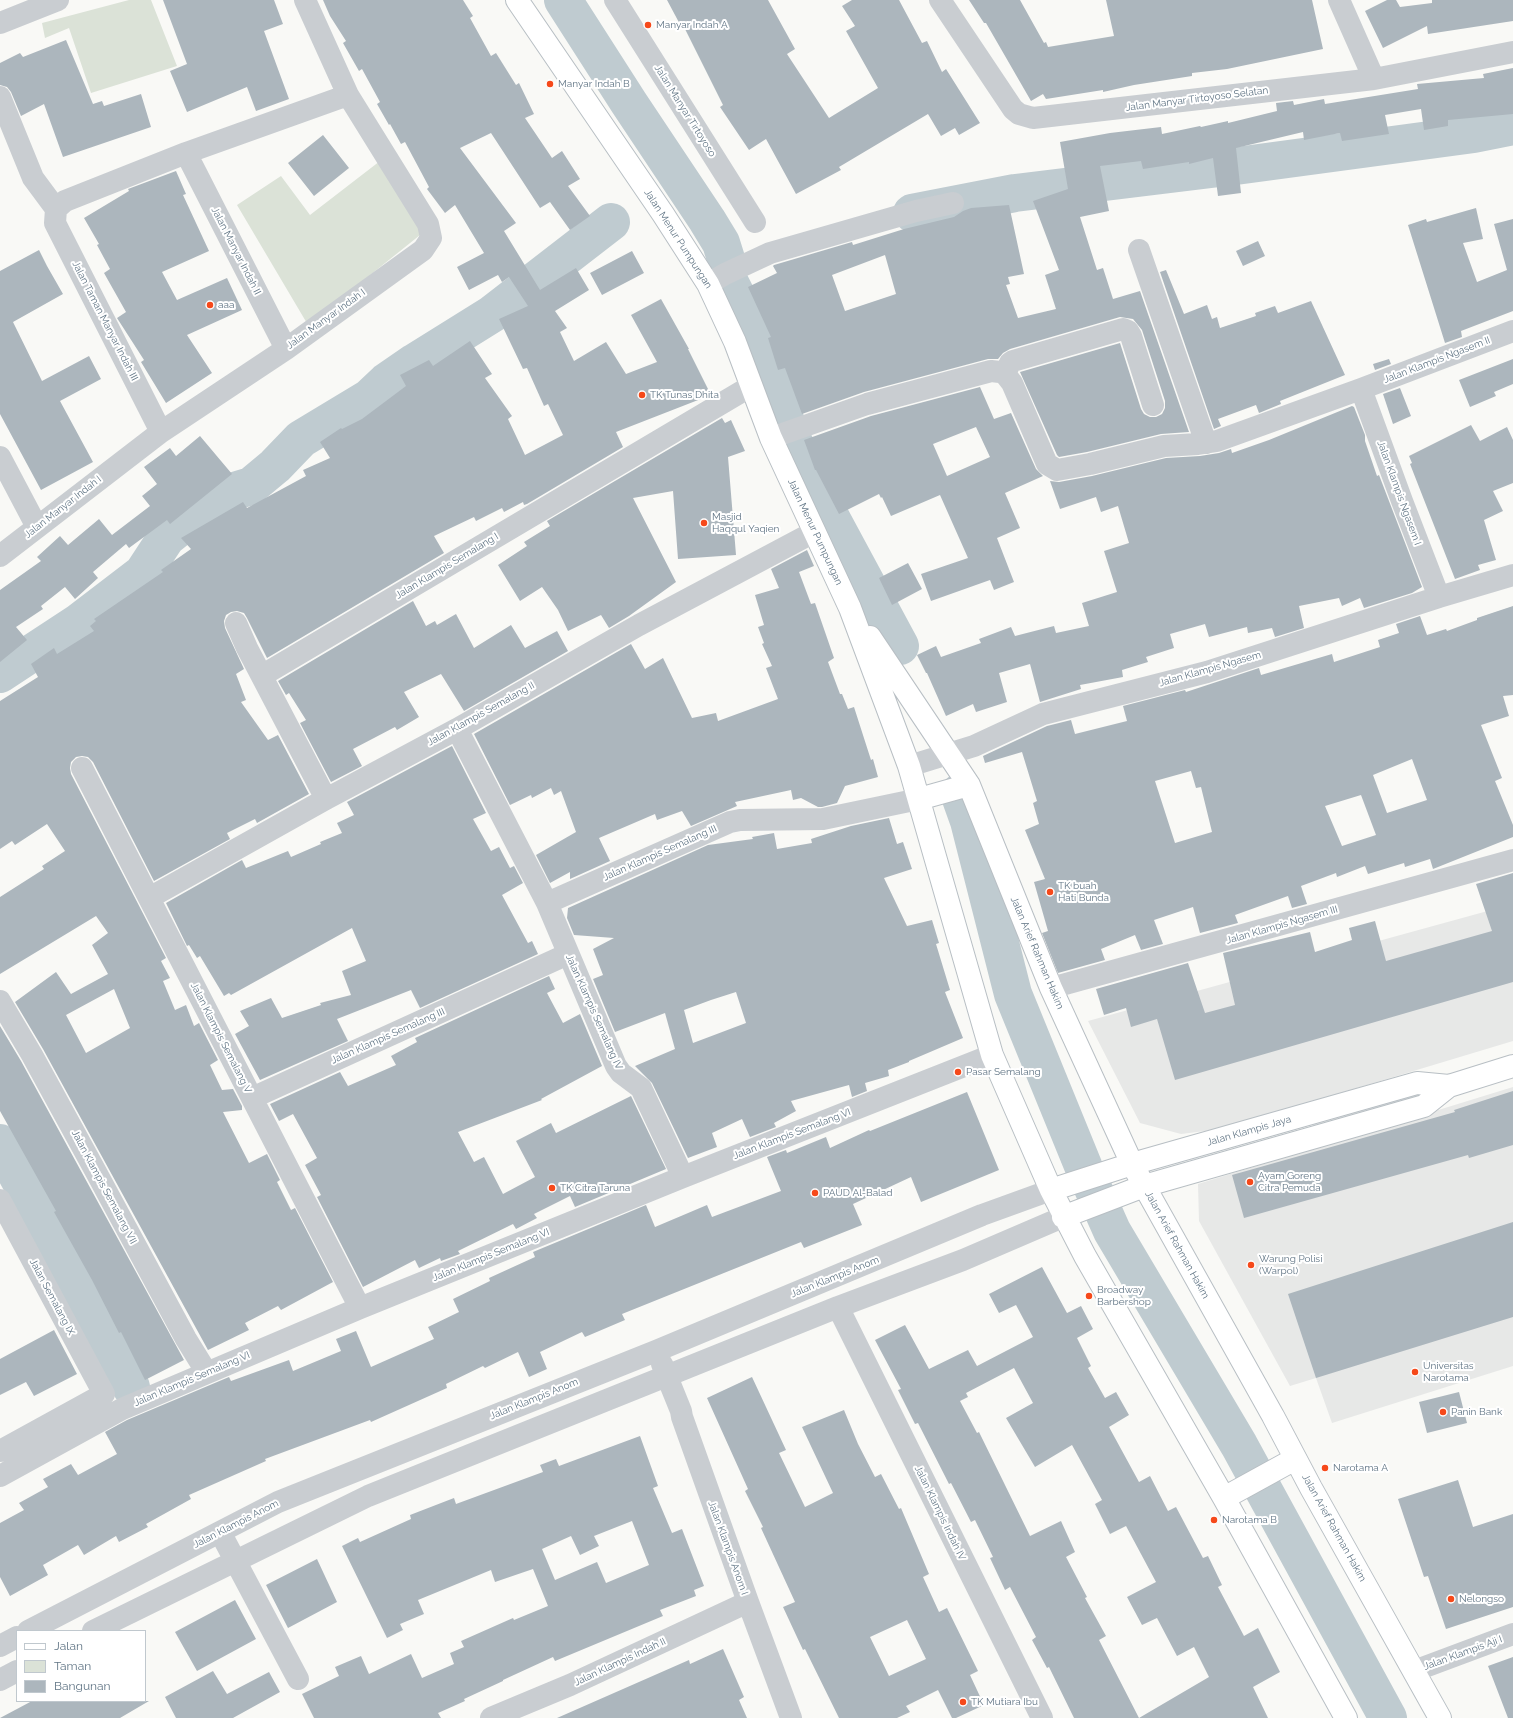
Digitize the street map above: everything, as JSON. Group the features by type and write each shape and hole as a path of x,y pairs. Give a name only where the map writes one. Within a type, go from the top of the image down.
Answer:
{"street":[{"path":"0,23 58,0"},
{"name":"Jalan Manyar Indah I","path":"0,556 161,432 286,349 423,250 431,238 428,224 348,95 305,0"},
{"name":"Jalan Menur Pumpungan","path":"517,0 658,206 717,279 735,342 751,386 784,433 814,532 850,608 909,766"},
{"name":"Jalan Manyar Tirtoyoso","path":"615,0 755,222"},
{"name":"Jalan Manyar Tirtoyoso Selatan","path":"940,0 1007,102 1019,114 1033,118 1374,79 1513,52"},
{"path":"1339,0 1374,79"},
{"path":"0,97 7,133 33,178 56,209 65,201 186,153 348,95"},
{"name":"Jalan Manyar Indah II","path":"186,153 286,349"},
{"path":"717,279 770,253 916,211 953,204"},
{"name":"Jalan Taman Manyar Indah III","path":"56,209 55,223 161,432"},
{"path":"1139,250 1206,443"},
{"path":"784,433 867,404 991,371 1005,374 1010,363 1013,361 1123,329 1128,331 1131,336 1153,405"},
{"name":"Jalan Klampis Ngasem II","path":"1005,374 1012,383 1047,464 1057,470 1090,464 1164,446 1216,441 1361,389 1513,331"},
{"name":"Jalan Klampis Semalang I","path":"262,675 751,386"},
{"name":"Jalan Klampis Ngasem I","path":"1361,389 1439,597"},
{"path":"0,457 37,527"},
{"name":"Jalan Klampis Semalang II","path":"149,898 326,799 457,729 639,625 814,532"},
{"name":"Jalan Klampis Ngasem","path":"909,766 974,746 1043,714 1207,672 1439,597 1513,575"},
{"name":"Jalan Menur Pumpungan","path":"850,608 950,754"},
{"path":"236,623 247,648 326,799"},
{"path":"457,729 547,903"},
{"name":"Jalan Arief Rahman Hakim","path":"950,754 970,785 1051,988 1126,1166 1137,1188 1239,1355 1291,1461 1440,1718"},
{"path":"909,766 992,1056 1072,1213 1224,1498 1346,1718"},
{"name":"Jalan Klampis Semalang V","path":"82,768 360,1308"},
{"name":"Jalan Klampis Semalang III","path":"547,903 730,822 740,820 823,819 919,799 970,785"},
{"name":"Jalan Klampis Ngasem III","path":"1051,988 1513,860"},
{"name":"Jalan Klampis Semalang IV","path":"547,903 616,1066 621,1073 641,1088 683,1177"},
{"name":"Jalan Klampis Semalang III","path":"252,1098 568,954"},
{"name":"Jalan Klampis Semalang VII","path":"0,1001 32,1054 186,1339 207,1373"},
{"name":"Jalan Klampis Semalang VI","path":"0,1476 122,1409 360,1308 683,1177 992,1056"},
{"name":"Jalan Klampis Jaya","path":"1072,1213 1137,1188 1424,1106 1449,1086 1513,1066"},
{"name":"Jalan Klampis Jaya","path":"1060,1187 1126,1166 1417,1083 1449,1086"},
{"name":"Jalan Klampis Anom","path":"30,1630 278,1502 656,1351 982,1215 1060,1187"},
{"name":"Jalan Semalang IX","path":"0,1200 104,1394 0,1451"},
{"path":"96,1630 368,1496 838,1307 997,1246 1072,1213"},
{"path":"982,1215 997,1246"},
{"name":"Jalan Klampis Indah IV","path":"838,1307 1042,1718"},
{"name":"Jalan Klampis Anom I","path":"656,1351 681,1411 748,1602 791,1718"},
{"path":"1224,1498 1291,1461"},
{"path":"220,1532 234,1561 298,1679"},
{"name":"Jalan Klampis Indah II","path":"491,1718 537,1709 577,1682 748,1602"},
{"name":"Jalan Klampis Aji I","path":"1414,1671 1513,1634"},
{"path":"0,1646 16,1638"},
{"path":"0,1680 16,1672"}],"shaded area":[{"path":"1513,904 1513,1041 1221,1129 1181,1134 1140,1123 1088,1021"},
{"path":"1513,1087 1513,1366 1332,1423 1316,1378 1290,1386 1199,1221 1198,1184"}],"green space":[{"path":"129,0 151,0 177,66 91,93 69,28 45,38 42,23"},
{"path":"380,161 425,231 308,325 237,205 281,176 310,215"}],"building":[{"path":"163,0 274,0 283,24 264,31 289,99 256,111 247,87 187,112 170,71 187,64"},
{"path":"323,0 463,0 473,16 470,18 491,56 496,53 516,85 519,83 534,114 525,118 552,158 562,151 580,179 568,186 590,216 570,230 550,202 540,208 491,133 460,148 516,223 504,231 540,290 576,268 589,290 555,311 567,328 560,332 574,361 606,342 626,374 657,362 631,315 661,299 689,349 711,395 616,432 623,447 527,504 524,505 523,502 504,512 502,508 476,521 474,517 434,536 444,553 267,658 244,613 237,611 226,615 224,621 225,628 244,669 236,674 246,700 241,702 268,740 278,735 309,794 257,823 255,819 227,833 230,839 154,881 93,762 88,757 82,756 76,757 71,762 71,774 166,958 161,961 170,978 163,981 175,1010 186,1005 194,1026 199,1023 218,1060 210,1065 222,1090 233,1089 242,1106 242,1110 223,1112 249,1163 267,1154 280,1180 277,1182 291,1210 295,1208 333,1282 281,1310 278,1306 245,1323 249,1330 208,1350 43,1049 15,1002 56,972 71,994 108,974 92,945 108,933 96,916 0,974 0,897 44,869 42,866 65,851 47,824 15,845 12,841 0,849 0,701 38,677 31,664 54,648 57,654 94,631 90,626 96,621 94,619 163,572 161,570 191,549 181,538 243,502 247,508 306,476 303,470 330,458 320,442 341,428 342,429 362,419 406,386 400,375 429,360 433,366 470,341 492,374 485,378 512,416 508,419 525,455 563,435 548,404 544,406 527,368 523,369 499,319 528,306 509,277 502,282 498,275 469,290 457,267 484,253 455,205 445,213 427,189 429,187 405,142 401,144 390,124 389,125 377,104 380,102 362,69 359,71 343,43 346,41 330,16","holes":["114,989 130,1028 86,1053 66,1015"]},
{"path":"667,0 768,0 795,49 787,54 829,118 878,88 846,31 855,26 842,6 852,0 899,0 922,43 927,41 942,72 946,69 980,123 959,135 955,128 941,136 928,114 839,167 841,170 796,194 766,139 749,150 720,107 723,105 685,29 683,30"},
{"path":"969,0 1020,0 1044,43 1046,42 1048,47 1114,36 1106,0 1312,0 1323,49 1227,69 1192,73 1192,76 1134,85 1103,92 1103,90 1046,99 1043,94 1031,101 986,23 984,23"},
{"path":"1387,0 1396,0 1400,7 1432,3 1432,0 1513,0 1513,21 1428,34 1427,26 1383,48 1365,11"},
{"path":"66,40 93,104 102,101 104,106 141,94 151,127 63,157 44,104 21,116 11,92 7,87 0,85 0,63 20,53 23,57"},
{"path":"1513,68 1513,114 1448,120 1448,126 1424,130 1421,109 1385,115 1389,134 1342,141 1340,133 1304,140 1303,132 1236,148 1241,193 1218,196 1213,158 1189,164 1189,162 1143,169 1141,161 1100,166 1109,211 1080,217 1097,270 1103,268 1113,299 1140,291 1189,432 1161,434 1087,452 1059,457 1057,455 1020,372 1120,343 1141,409 1144,414 1150,417 1156,417 1162,414 1165,408 1165,401 1142,330 1133,319 1120,317 1010,349 1003,353 998,359 988,359 864,392 802,414 785,368 778,370 768,338 771,337 748,287 777,273 773,266 774,265 852,242 853,245 904,229 954,217 971,208 1009,205 1024,274 1008,277 1010,284 1006,285 1018,318 1056,309 1045,275 1059,270 1033,201 1068,189 1060,142 1110,133 1161,127 1162,134 1228,121 1228,123 1277,111 1276,103 1293,101 1294,105 1324,99 1325,104 1418,89 1417,84 1484,78 1483,74","holes":["885,255 896,294 845,311 832,275"]},
{"path":"323,135 349,168 314,196 288,163"},
{"path":"176,171 186,194 183,195 209,251 162,272 177,300 227,278 242,310 187,335 212,373 166,403 141,362 144,360 117,318 126,312 104,273 110,269 97,245 99,244 84,218 129,191 128,189"},
{"path":"1476,208 1483,239 1463,243 1477,282 1507,270 1494,224 1513,219 1513,311 1461,331 1462,337 1445,343 1408,225 1426,219 1427,222"},
{"path":"1258,241 1265,256 1243,266 1236,251"},
{"path":"39,250 63,294 13,322 42,381 89,356 101,379 60,401 93,462 41,490 0,414 0,271"},
{"path":"632,251 644,273 602,295 590,273"},
{"path":"1166,270 1184,314 1207,305 1212,319 1217,317 1220,328 1256,316 1255,313 1275,306 1278,313 1311,301 1345,375 1280,401 1281,404 1259,413 1256,405 1218,419 1221,426 1214,429 1160,272"},
{"path":"1389,359 1391,364 1375,370 1373,364"},
{"path":"1513,359 1513,384 1494,392 1496,396 1470,407 1459,380"},
{"path":"980,387 994,419 1011,413 1036,469 1043,476 1005,493 1020,528 997,538 1014,582 994,590 990,580 931,601 921,574 968,558 940,495 891,516 879,494 839,514 815,470 804,440 871,416","holes":["976,427 990,457 947,476 933,444"]},
{"path":"1400,388 1411,416 1393,424 1383,394"},
{"path":"1352,406 1354,407 1365,435 1365,441 1377,476 1379,475 1422,587 1412,593 1364,608 1360,598 1342,606 1339,598 1299,606 1304,628 1275,637 1272,628 1248,633 1247,627 1209,637 1205,624 1170,634 1174,648 1146,657 1148,662 1122,670 1123,677 1080,685 1081,689 1040,702 1030,664 999,673 1007,702 976,712 973,704 946,716 927,673 917,655 936,646 941,657 981,643 979,639 1011,627 1015,636 1054,626 1056,633 1089,626 1082,603 1117,592 1104,551 1129,543 1118,506 1101,512 1096,497 1060,509 1050,481 1059,482 1092,476 1166,458 1200,456 1219,453 1231,449 1232,453 1269,440"},
{"path":"722,418 725,423 731,420 745,451 728,457 736,555 678,559 673,491 633,498 676,582 629,616 609,628 601,615 568,631 558,610 542,587 520,601 498,565 527,546 524,542 550,526 547,521"},
{"path":"1471,425 1480,441 1507,427 1513,440 1513,483 1493,491 1503,511 1484,520 1496,560 1478,565 1480,570 1455,579 1410,464 1412,463 1409,456"},
{"path":"200,436 232,474 170,524 167,520 129,548 126,544 93,572 98,578 75,599 65,587 41,606 43,609 16,627 27,640 0,662 0,590 41,561 37,557 60,536 68,545 99,519 112,535 150,506 142,496 157,484 144,467 170,448 176,456"},
{"path":"807,550 814,566 799,572 811,604 815,603 834,658 828,662 840,694 842,694 848,709 854,707 878,777 845,786 837,803 822,807 818,807 801,798 793,800 791,790 735,802 737,806 691,826 682,811 657,820 655,814 599,838 610,861 570,879 570,872 550,883 536,855 576,832 561,791 554,795 551,788 532,798 531,795 510,805 474,734 631,644 645,669 663,658 692,718 716,713 718,721 778,699 766,668 772,666 762,644 764,643 758,627 764,625 755,595 779,588 771,569"},
{"path":"908,563 922,589 892,605 879,578"},
{"path":"413,601 426,626 435,621 437,625 456,614 474,648 511,625 525,648 557,631 568,651 464,711 441,674 404,692 419,717 397,730 395,727 353,749 362,766 331,782 300,723 306,720 289,693 286,695 278,681"},
{"path":"1513,606 1513,695 1503,696 1509,716 1481,725 1502,778 1495,781 1513,825 1513,837 1433,869 1430,859 1405,867 1404,863 1368,874 1365,866 1337,877 1336,873 1301,886 1307,904 1292,908 1288,896 1235,915 1238,923 1200,933 1193,907 1154,920 1163,944 1141,950 1135,935 1101,949 1105,960 1058,973 1042,933 1048,931 1034,882 1045,879 1025,830 1039,824 1033,803 1037,801 1022,752 985,763 983,756 1047,726 1071,720 1075,734 1127,721 1123,706 1185,690 1186,692 1259,668 1261,675 1332,654 1334,662 1380,647 1378,640 1399,633 1396,624 1420,616 1427,635 1446,629 1447,631 1477,620 1477,618","holes":["1412,759 1427,800 1387,813 1373,775","1191,771 1196,788 1201,787 1212,832 1175,843 1155,781","1361,795 1376,835 1342,846 1325,806"]},
{"path":"452,746 486,813 473,819 491,851 499,847 510,868 514,866 523,883 502,895 528,943 532,941 538,954 420,1008 411,990 337,1019 348,1041 260,1080 235,1034 249,1026 240,1011 271,998 282,1018 321,1005 320,1003 351,995 342,971 366,961 352,928 231,995 229,993 224,996 200,956 197,958 189,945 187,946 166,903 242,860 246,868 288,851 291,857 321,844 320,842 342,833 337,823 354,815 347,802"},
{"path":"889,818 897,844 903,842 912,869 884,878 907,926 932,920 939,943 936,944 950,990 945,992 963,1038 888,1070 889,1076 865,1083 867,1091 852,1097 849,1085 791,1101 796,1111 774,1123 776,1127 750,1137 742,1119 712,1133 717,1147 688,1158 652,1083 635,1066 675,1049 665,1013 615,1032 593,979 603,975 593,949 614,938 574,935 567,918 568,908 708,845 753,839 752,837 774,833 777,849 812,843 811,839 851,826","holes":["736,992 746,1023 693,1043 684,1010"]},
{"path":"1513,873 1513,982 1175,1080 1157,1019 1131,1027 1126,1008 1104,1015 1096,989 1188,963 1205,1013 1235,1005 1223,953 1310,932 1315,952 1352,940 1349,928 1375,921 1386,961 1492,931 1476,884"},
{"path":"549,976 555,989 547,993 563,1023 580,1014 602,1066 541,1099 542,1100 458,1132 474,1162 484,1157 503,1194 535,1177 516,1141 551,1123 556,1133 631,1096 666,1169 575,1207 570,1196 534,1214 537,1218 516,1229 513,1224 458,1251 460,1254 441,1261 440,1258 419,1268 415,1260 363,1287 317,1197 321,1195 305,1165 317,1158 293,1114 279,1121 270,1104 340,1072 348,1086 396,1065 391,1056 417,1042 415,1038"},
{"path":"0,1026 21,1061 184,1360 145,1380 121,1332 119,1333 92,1280 54,1212 56,1211 0,1111"},
{"path":"1513,1091 1513,1145 1469,1158 1468,1155 1244,1218 1232,1175 1455,1112 1454,1110"},
{"path":"967,1092 999,1170 921,1202 911,1177 853,1204 862,1225 804,1248 801,1242 622,1314 625,1320 585,1337 582,1332 540,1352 547,1369 529,1377 518,1352 485,1368 483,1366 446,1384 447,1388 371,1422 370,1420 265,1459 266,1461 189,1495 191,1499 146,1524 148,1527 119,1542 116,1536 84,1555 78,1545 43,1565 48,1575 10,1596 0,1577 0,1523 24,1510 19,1503 48,1487 43,1479 71,1464 78,1475 117,1454 105,1432 127,1420 229,1377 231,1381 289,1360 293,1371 341,1351 336,1339 356,1331 371,1367 434,1339 428,1327 459,1312 453,1299 490,1281 489,1278 535,1257 533,1252 646,1205 655,1227 707,1205 712,1217 781,1191 767,1157 786,1150 787,1153 826,1137 830,1148 869,1130 870,1131"},
{"path":"1513,1222 1513,1317 1316,1378 1288,1294"},
{"path":"1042,1267 1067,1313 1081,1306 1093,1329 1077,1338 1091,1366 1088,1368 1105,1398 1116,1392 1129,1415 1109,1427 1139,1482 1150,1476 1168,1511 1176,1507 1203,1558 1208,1556 1222,1585 1218,1587 1244,1636 1258,1628 1280,1672 1253,1687 1268,1718 1139,1718 1074,1718 1049,1667 1047,1668 1032,1640 1036,1637 1010,1587 1005,1590 990,1558 993,1557 975,1520 971,1522 951,1483 949,1484 918,1423 915,1424 898,1390 901,1389 875,1340 905,1325 929,1369 968,1350 977,1366 1033,1337 1016,1305 999,1313 989,1294","holes":["1014,1368 1033,1403 1006,1418 1035,1467 1072,1445 1102,1500 1095,1504 1110,1534 1126,1526 1156,1582 1127,1597 1142,1625 1157,1618 1177,1656 1194,1647 1209,1677 1139,1718 1099,1640 1106,1636 1085,1598 1087,1597 1066,1557 1075,1552 1061,1521 1030,1536 979,1432 977,1433 960,1401 968,1397 966,1393"]},
{"path":"54,1330 77,1374 34,1396 26,1382 0,1395 0,1359"},
{"path":"752,1377 786,1450 779,1453 805,1507 833,1493 802,1427 844,1410 858,1444 875,1477 881,1474 899,1509 901,1508 929,1574 923,1577 939,1612 947,1608 978,1671 970,1675 984,1705 956,1718 952,1718 938,1690 906,1706 910,1712 897,1718 839,1718 805,1649 803,1650 783,1607 795,1602 761,1528 763,1527 745,1491 748,1489 707,1398","holes":["907,1620 926,1659 889,1676 870,1637"]},
{"name":"Panin Bank","path":"1459,1392 1467,1423 1427,1433 1419,1402"},
{"path":"640,1436 658,1486 653,1488 672,1533 682,1529 704,1586 694,1590 696,1596 660,1610 663,1616 555,1661 553,1657 503,1680 464,1699 465,1701 438,1713 441,1718 314,1718 302,1694 339,1676 335,1667 361,1656 369,1674 411,1654 422,1678 454,1664 450,1653 464,1647 461,1641 513,1618 514,1620 548,1606 533,1569 495,1582 491,1570 418,1600 424,1614 400,1624 403,1630 387,1638 342,1546 358,1538 360,1542 411,1519 410,1515 454,1498 456,1504 543,1472 540,1465 556,1459 559,1466","holes":["632,1521 649,1565 606,1583 597,1562 555,1580 542,1549 571,1536 580,1555 599,1546 594,1536"]},
{"path":"1458,1480 1473,1527 1513,1514 1513,1607 1446,1629 1428,1576 1424,1577 1398,1499"},
{"path":"317,1559 337,1602 288,1628 266,1585"},
{"path":"235,1600 256,1639 197,1671 175,1632"},
{"path":"723,1649 744,1697 739,1700 747,1718 557,1718 689,1660 690,1664"},
{"path":"1513,1657 1513,1718 1508,1718 1488,1666"},
{"path":"213,1671 227,1694 269,1672 280,1692 233,1718 176,1718 165,1697"},
{"path":"149,1701 120,1718 0,1718 30,1702"}],"waterway":[{"path":"563,0 721,243 726,259 727,277 757,336 789,431 810,479 900,646"},
{"path":"912,213 1015,193 1236,166 1474,134 1513,126"},
{"path":"0,674 79,622 143,573 166,538 205,507 228,493 251,486 275,466 301,439 369,398 386,382 415,362 492,314 611,222"},
{"path":"959,793 969,821 1013,994 1084,1168 1112,1231 1239,1445 1388,1718"},
{"path":"0,1143 131,1387"}],"place":[{"name":"Manyar Indah A","path":"648,25"},
{"name":"Manyar Indah B","path":"550,84"},
{"name":"aaa","path":"210,305"},
{"name":"TK Tunas Dhita","path":"642,395"},
{"name":"Masjid Haqqul Yaqien","path":"704,523"},
{"name":"TK buah Hati Bunda","path":"1050,892"},
{"name":"Pasar Semalang","path":"958,1072"},
{"name":"Ayam Goreng Citra Pemuda","path":"1250,1182"},
{"name":"TK Citra Taruna","path":"552,1188"},
{"name":"PAUD Al-Balad","path":"815,1193"},
{"name":"Warung Polisi (Warpol)","path":"1251,1265"},
{"name":"Broadway Barbershop","path":"1089,1296"},
{"name":"Universitas Narotama","path":"1415,1372"},
{"name":"Panin Bank","path":"1443,1412"},
{"name":"Narotama A","path":"1325,1468"},
{"name":"Narotama B","path":"1214,1520"},
{"name":"Nelongso","path":"1451,1599"},
{"name":"TK Mutiara Ibu","path":"963,1702"}]}
